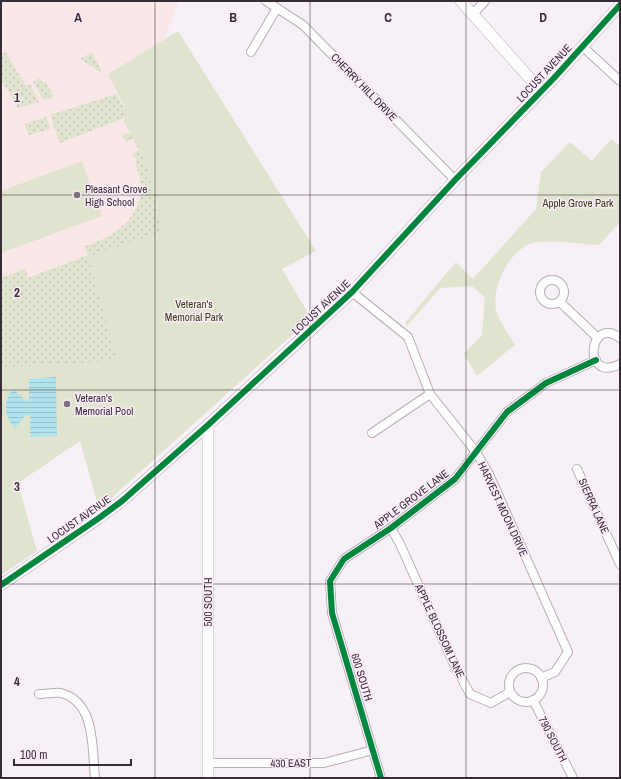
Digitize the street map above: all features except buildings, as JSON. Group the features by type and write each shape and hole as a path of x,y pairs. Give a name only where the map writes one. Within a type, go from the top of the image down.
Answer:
{"street":[{"name":"CHERRY HILL DRIVE","path":"266,1 303,25 455,180"},
{"path":"461,1 541,91"},
{"path":"473,14 486,1"},
{"name":"LOCUST AVENUE","path":"1,585 99,518 208,425 352,292 620,5"},
{"path":"251,52 277,8"},
{"path":"582,46 620,81"},
{"name":"HARVEST MOON DRIVE","path":"352,292 408,337 430,394 476,452 488,474 568,652 555,672 541,678"},
{"path":"560,302 598,338"},
{"path":"620,338 610,334 598,338 593,349 596,360 600,364 608,367 620,364"},
{"name":"APPLE GROVE LANE","path":"330,581 344,560 391,528 455,479 490,436 506,412 546,383 596,360"},
{"path":"372,434 430,394"},
{"name":"500 SOUTH","path":"208,425 208,778"},
{"name":"SIERRA LANE","path":"577,469 620,564"},
{"name":"APPLE BLOSSOM LANE","path":"391,528 400,544 454,664 470,694 491,703 510,692"},
{"name":"600 SOUTH","path":"330,581 332,613 381,778"},
{"path":"529,669 538,674 541,678 542,690 533,700 522,702 510,692 509,682 514,673 519,670 529,669"},
{"path":"39,694 61,693 78,702 88,718 95,778"},
{"name":"790 SOUTH","path":"533,700 573,778"},
{"name":"430 EAST","path":"208,763 324,763 373,750"}],"shaded area":[{"name":"Pleasant Grove High School","path":"1,1 179,1 164,40 108,74 129,116 123,120 145,158 162,233 1,367"}],"green space":[{"name":"Veteran's Memorial Park","path":"178,31 316,251 282,269 311,318 99,509 80,441 18,483 37,551 1,575 1,367 117,361 88,256 161,232 145,158 123,120 129,116 108,74"},
{"path":"5,51 26,86 30,84 39,102 18,108 1,79 1,54"},
{"path":"92,52 103,74 80,59"},
{"path":"40,78 43,83 46,82 54,97 44,100 33,82"},
{"path":"116,94 129,116 60,143 50,115"},
{"path":"46,117 51,129 29,135 24,124"},
{"path":"131,132 146,158 239,360 1,372 1,278 25,269 28,278 88,255 85,246 99,241 123,226 138,205 141,193 140,178 135,163 137,161 133,154 139,150 133,139 126,142 122,136"},
{"name":"Apple Grove Park","path":"611,139 620,146 620,222 599,245 537,242 527,245 511,259 499,281 495,303 497,313 515,345 477,376 464,354 482,335 485,298 472,286 440,288 407,326 405,323 456,262 473,279 536,209 541,172 570,142 592,161"},
{"path":"82,161 102,216 1,253 1,191"}],"water":[{"path":"56,377 57,436 30,437 30,415 26,415 15,428 9,419 6,408 6,403 13,389 26,401 29,400 29,379"}],"cycle path":[{"path":"1,585 122,501 208,425 352,292 455,180 554,78 620,5"},
{"path":"381,778 332,613 330,581 344,559 391,528 455,479 507,412 546,383 596,360"}],"place":[{"name":"Pleasant Grove High School","path":"77,195"},
{"name":"Veteran's Memorial Pool","path":"67,404"}]}
